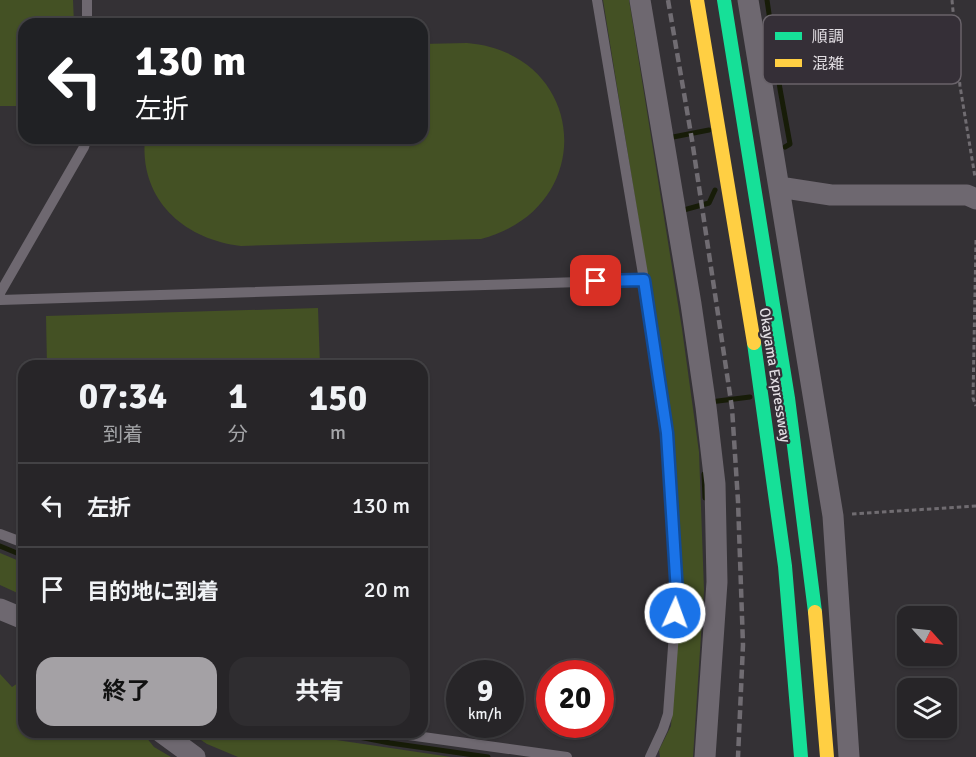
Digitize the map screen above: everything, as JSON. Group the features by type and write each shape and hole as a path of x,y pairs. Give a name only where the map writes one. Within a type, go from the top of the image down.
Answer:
{"highway":[{"name":"Okayama Expressway","path":"697,0 771,462 789,609 801,757"},
{"name":"Okayama Expressway","path":"724,0 797,459 815,607 826,717 827,757"}],"street":[{"path":"640,0 706,403 714,484 717,582 705,757"},
{"path":"748,0 833,516 849,757"},
{"path":"779,187 831,195 967,195 976,190"},
{"path":"0,609 18,616"},
{"path":"169,738 195,757"}],"lane":[{"path":"87,0 87,18"},
{"path":"597,0 667,433 677,593 668,714 650,757"},
{"path":"0,293 85,144"},
{"path":"0,300 644,280"},
{"path":"0,534 18,541"},
{"path":"428,738 567,757"}],"path":[{"path":"952,0 953,15"},
{"path":"960,84 976,190"},
{"path":"976,240 973,398 976,406"},
{"path":"833,516 976,506"}],"green space":[{"path":"0,0 73,0 74,18 18,18 18,106 0,106"},
{"path":"603,0 629,0 682,329 699,452 704,590 693,757 660,757 659,750 671,726 681,590 672,427"},
{"path":"467,43 507,53 537,73 556,101 564,133 561,166 546,197 520,222 481,239 241,246 201,235 184,225 157,197 149,180 145,144 428,144 428,44"},
{"path":"318,308 320,360 47,360 46,316"},
{"path":"0,553 18,560 18,593 0,585"},
{"path":"0,674 12,687 18,683 18,738 147,738 154,747 171,757 0,757"},
{"path":"198,738 323,738 451,757 238,757"}],"waterway":[{"path":"767,0 769,15"},
{"path":"779,84 790,144 785,147"},
{"path":"668,138 709,130"},
{"path":"680,211 709,203 715,190"},
{"path":"710,402 750,397"},
{"path":"704,474 705,498"},
{"path":"0,546 18,554"},
{"path":"364,738 488,757"}],"railway":[{"path":"668,0 692,140 732,408 743,645 738,757"}],"traffic: fast":[{"path":"724,0 788,398 815,612"},
{"path":"754,343 785,566 801,757"}],"traffic: slow":[{"path":"697,0 754,343"},
{"path":"815,612 827,757"}],"route":[{"path":"596,281 644,280 667,433 677,593 675,613"}]}
